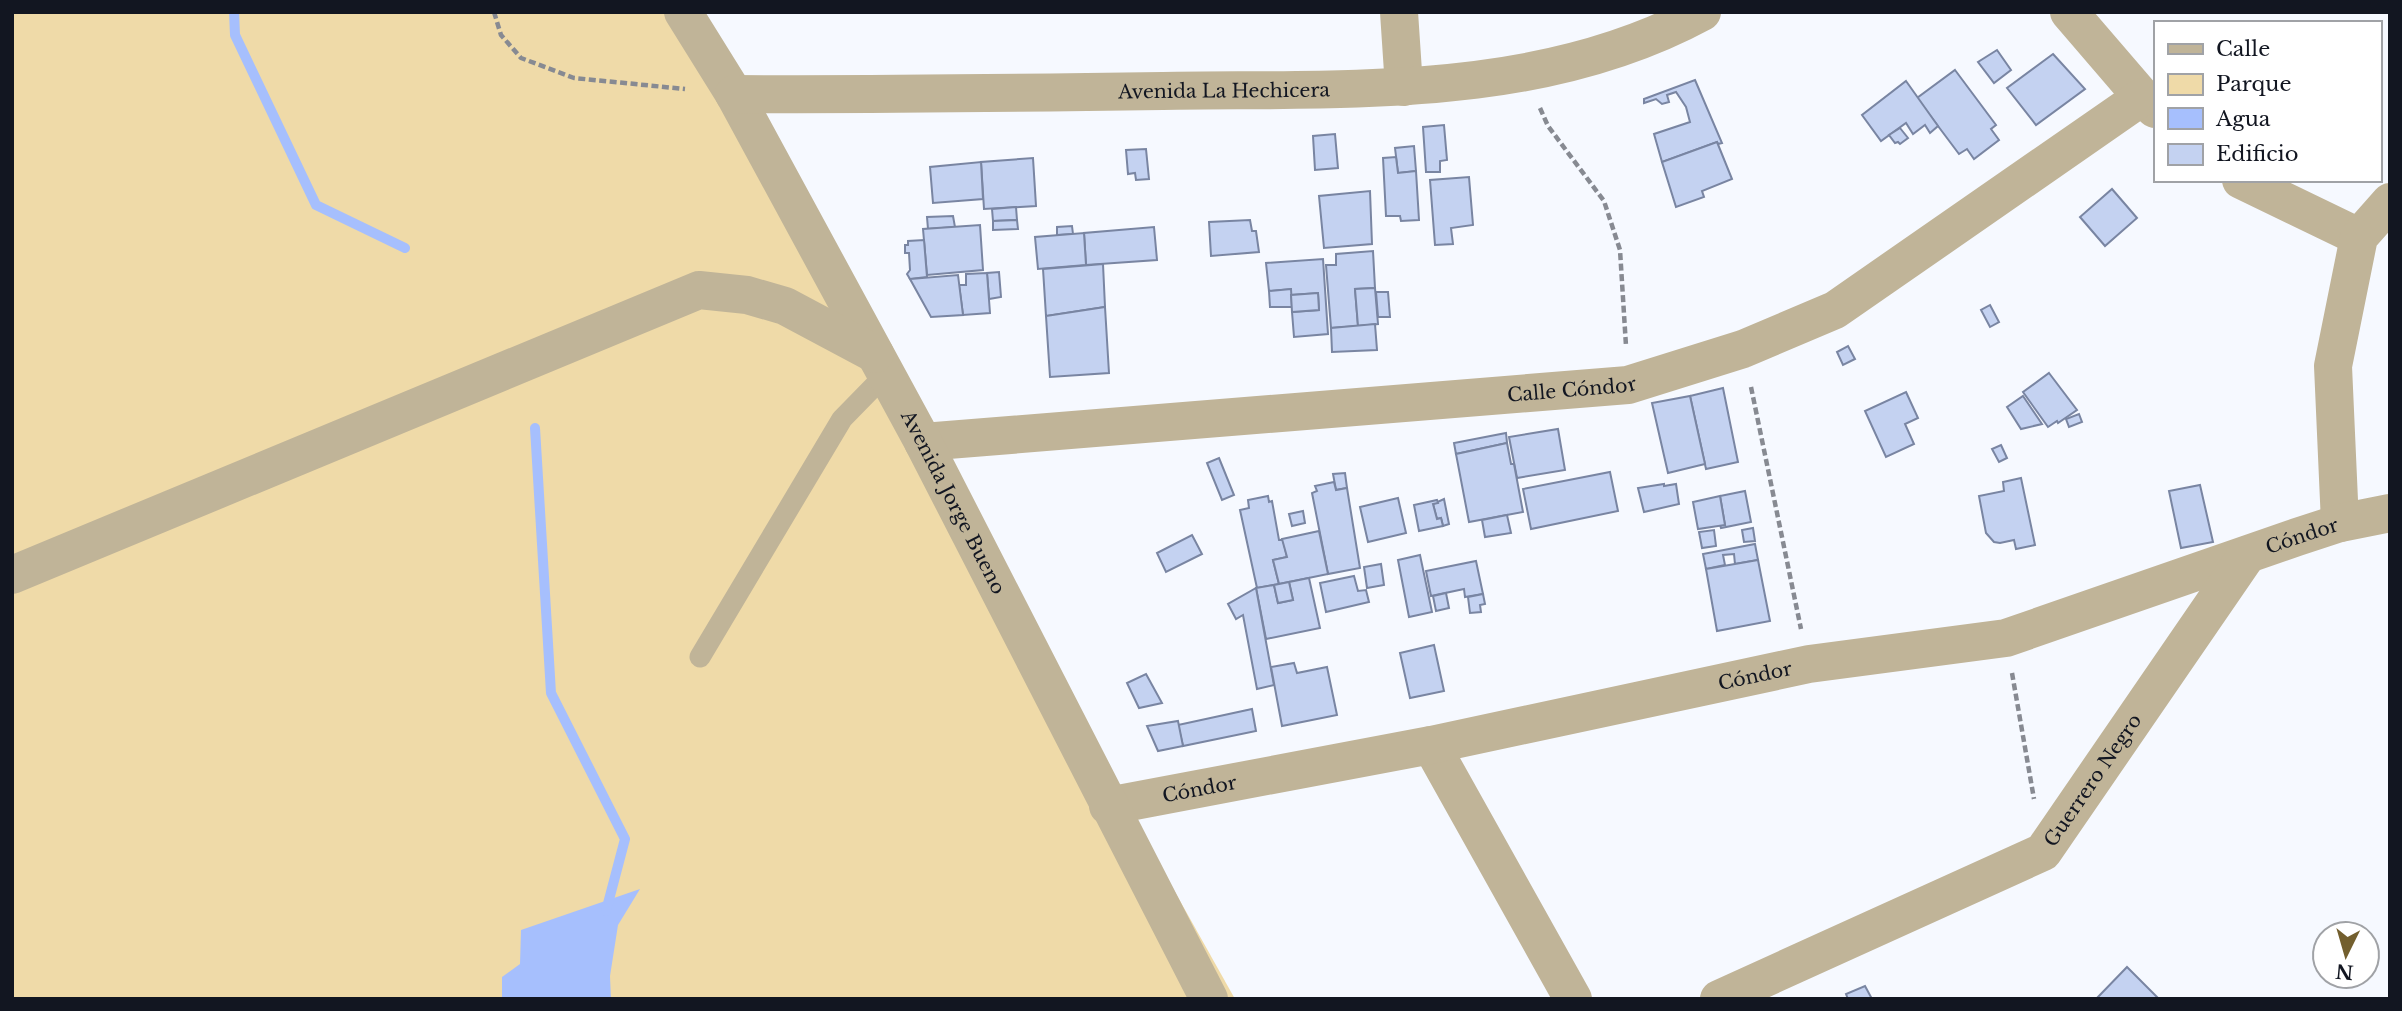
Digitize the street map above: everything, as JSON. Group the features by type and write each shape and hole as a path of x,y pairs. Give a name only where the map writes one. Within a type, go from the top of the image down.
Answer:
{"street":[{"name":"Avenida Jorge Bueno","path":"683,12 734,94 923,442 1209,999"},
{"path":"1399,12 1404,87"},
{"name":"Avenida La Hechicera","path":"734,94 855,95 1404,87 1524,74 1581,61 1670,29 1702,12"},
{"path":"2070,12 2149,103"},
{"name":"Calle Cóndor","path":"923,442 1628,385 1743,349 1835,310 2149,103"},
{"path":"2245,182 2359,237"},
{"path":"2340,523 2333,366 2359,237 2390,202"},
{"path":"12,575 699,290 747,295 785,306 880,364"},
{"name":"Cóndor","path":"1108,806 1432,746 1808,664 2006,638 2340,523 2390,513"},
{"name":"Guerrero Negro","path":"1719,999 2043,852 2247,555"},
{"path":"1432,746 1573,999"}],"lane":[{"path":"700,657 842,419 880,364"}],"path":[{"path":"494,12 501,35 521,58 574,78 734,94"},
{"path":"1524,74 1548,126 1604,201 1620,250 1628,385"},
{"path":"1743,349 1808,664"},
{"path":"2006,638 2043,852"}],"green space":[{"path":"12,12 675,12 923,442 1235,999 12,999"}],"water":[{"path":"640,889 618,925 610,976 611,999 502,999 502,977 520,964 521,930"}],"building":[{"path":"1997,50 2011,70 1994,83 1978,62"},
{"path":"2053,54 2085,89 2036,125 2007,88"},
{"path":"1955,70 1996,125 1991,129 1999,140 1974,159 1967,149 1959,154 1917,98"},
{"path":"1695,80 1722,143 1717,142 1662,162 1654,134 1690,122 1686,107 1676,92 1667,95 1669,102 1662,104 1656,99 1644,103 1644,99"},
{"path":"1906,81 1938,126 1930,133 1925,125 1913,134 1906,123 1881,141 1862,115"},
{"path":"1444,125 1447,160 1440,161 1440,172 1426,172 1423,127"},
{"path":"1900,128 1908,138 1900,144 1895,143 1889,135"},
{"path":"1335,134 1338,168 1315,170 1313,136"},
{"path":"1717,142 1732,179 1702,191 1704,197 1676,207 1662,162"},
{"path":"1414,146 1416,171 1398,173 1395,148"},
{"path":"1146,149 1149,179 1136,180 1135,173 1128,174 1126,150"},
{"path":"1396,157 1398,173 1416,171 1419,220 1401,221 1400,216 1386,216 1383,158"},
{"path":"1033,158 1036,206 984,209 981,162"},
{"path":"981,162 983,199 933,203 930,167"},
{"path":"1469,177 1473,225 1451,228 1453,244 1435,245 1430,180"},
{"path":"2112,189 2137,218 2105,246 2080,217"},
{"path":"1370,191 1372,244 1324,248 1319,196"},
{"path":"1016,207 1017,220 993,221 992,209"},
{"path":"953,216 955,227 928,229 927,217"},
{"path":"1017,220 1018,229 993,230 993,221"},
{"path":"1250,220 1252,231 1256,231 1259,252 1211,256 1209,222"},
{"path":"980,225 983,270 927,275 923,229"},
{"path":"1072,226 1073,234 1057,235 1057,227"},
{"path":"1154,227 1157,260 1086,265 1084,233"},
{"path":"1084,233 1086,265 1038,269 1035,237"},
{"path":"924,240 927,277 910,279 907,274 910,270 909,253 905,253 905,245 908,245 908,241"},
{"path":"1373,251 1375,288 1355,289 1358,326 1331,328 1326,265 1336,265 1336,254"},
{"path":"1323,259 1328,334 1294,337 1292,312 1319,310 1318,293 1291,295 1291,289 1269,291 1266,263"},
{"path":"1103,264 1105,307 1046,316 1043,269"},
{"path":"999,272 1001,297 989,299 987,273"},
{"path":"987,273 990,313 963,315 959,285 966,285 966,274"},
{"path":"958,275 963,315 931,317 910,279"},
{"path":"1375,288 1378,324 1358,326 1355,289"},
{"path":"1291,289 1292,307 1270,307 1269,291"},
{"path":"1376,292 1388,292 1390,317 1378,317"},
{"path":"1318,293 1319,310 1292,312 1291,295"},
{"path":"1990,305 1999,322 1990,327 1981,310"},
{"path":"1105,307 1109,373 1050,377 1046,316"},
{"path":"1375,324 1377,350 1332,352 1331,328"},
{"path":"1848,346 1855,359 1843,365 1837,352"},
{"path":"2049,373 2077,410 2048,427 2023,392"},
{"path":"1723,388 1738,462 1706,469 1690,396"},
{"path":"1906,392 1918,418 1905,424 1914,444 1886,457 1865,411"},
{"path":"1690,396 1705,464 1668,473 1652,403"},
{"path":"2023,396 2042,424 2021,429 2007,407"},
{"path":"2079,414 2082,422 2069,427 2066,419"},
{"path":"1558,429 1565,470 1517,478 1509,437"},
{"path":"1506,433 1507,443 1456,454 1454,443"},
{"path":"1507,443 1523,512 1469,522 1456,454"},
{"path":"2001,445 2007,458 1999,462 1992,449"},
{"path":"1219,458 1234,495 1222,500 1207,463"},
{"path":"1610,472 1618,511 1531,529 1523,489"},
{"path":"1345,473 1347,488 1336,490 1333,474"},
{"path":"2021,478 2035,545 2016,549 2014,540 1994,542 1986,533 1979,496 2004,491 2003,482"},
{"path":"1334,482 1336,490 1347,488 1360,568 1328,574 1312,493 1317,491 1315,486"},
{"path":"1676,484 1679,504 1644,512 1638,488"},
{"path":"2200,485 2213,542 2181,548 2169,491"},
{"path":"1745,491 1751,522 1721,528 1720,525 1725,525 1720,496"},
{"path":"1268,496 1269,502 1272,501 1279,540 1283,540 1287,557 1273,560 1279,584 1257,588 1240,510 1249,508 1248,500"},
{"path":"1720,496 1725,525 1698,529 1693,502"},
{"path":"1398,498 1406,533 1368,542 1360,507"},
{"path":"1444,499 1449,524 1443,526 1441,518 1437,519 1433,504"},
{"path":"1437,500 1438,503 1433,504 1437,519 1441,518 1443,526 1419,531 1414,505"},
{"path":"1303,511 1305,523 1292,526 1289,514"},
{"path":"1507,515 1511,533 1485,537 1482,520"},
{"path":"1753,528 1755,541 1744,542 1742,530"},
{"path":"1714,530 1716,546 1702,548 1699,532"},
{"path":"1319,531 1328,574 1279,584 1273,560 1287,557 1282,539"},
{"path":"1192,535 1202,554 1166,572 1157,553"},
{"path":"1755,544 1758,560 1735,564 1734,554 1723,555 1725,565 1706,569 1703,554"},
{"path":"1420,555 1432,612 1409,617 1398,560"},
{"path":"1758,560 1770,621 1717,631 1706,569"},
{"path":"1476,561 1483,594 1465,597 1464,589 1431,596 1426,571"},
{"path":"1381,564 1384,585 1367,588 1364,567"},
{"path":"1354,576 1358,591 1366,590 1369,602 1326,612 1320,583"},
{"path":"1309,578 1320,628 1266,639 1256,588 1274,585 1278,603 1293,600 1289,582"},
{"path":"1289,582 1293,600 1278,603 1274,585"},
{"path":"1256,588 1274,685 1257,689 1243,615 1236,619 1228,604"},
{"path":"1446,593 1449,608 1436,611 1433,596"},
{"path":"1483,594 1485,604 1480,605 1481,612 1470,613 1468,597"},
{"path":"1434,645 1444,691 1410,698 1400,653"},
{"path":"1294,663 1297,673 1327,667 1337,715 1282,726 1271,667"},
{"path":"1146,674 1162,703 1139,708 1127,683"},
{"path":"1252,709 1256,731 1183,746 1178,725"},
{"path":"1178,721 1183,746 1158,751 1147,726"},
{"path":"2127,967 2159,999 2096,999"},
{"path":"1865,986 1872,999 1848,999 1846,994"}],"waterway":[{"path":"234,12 235,35 316,205 405,248"},
{"path":"535,428 551,693 625,839 606,911"}]}
